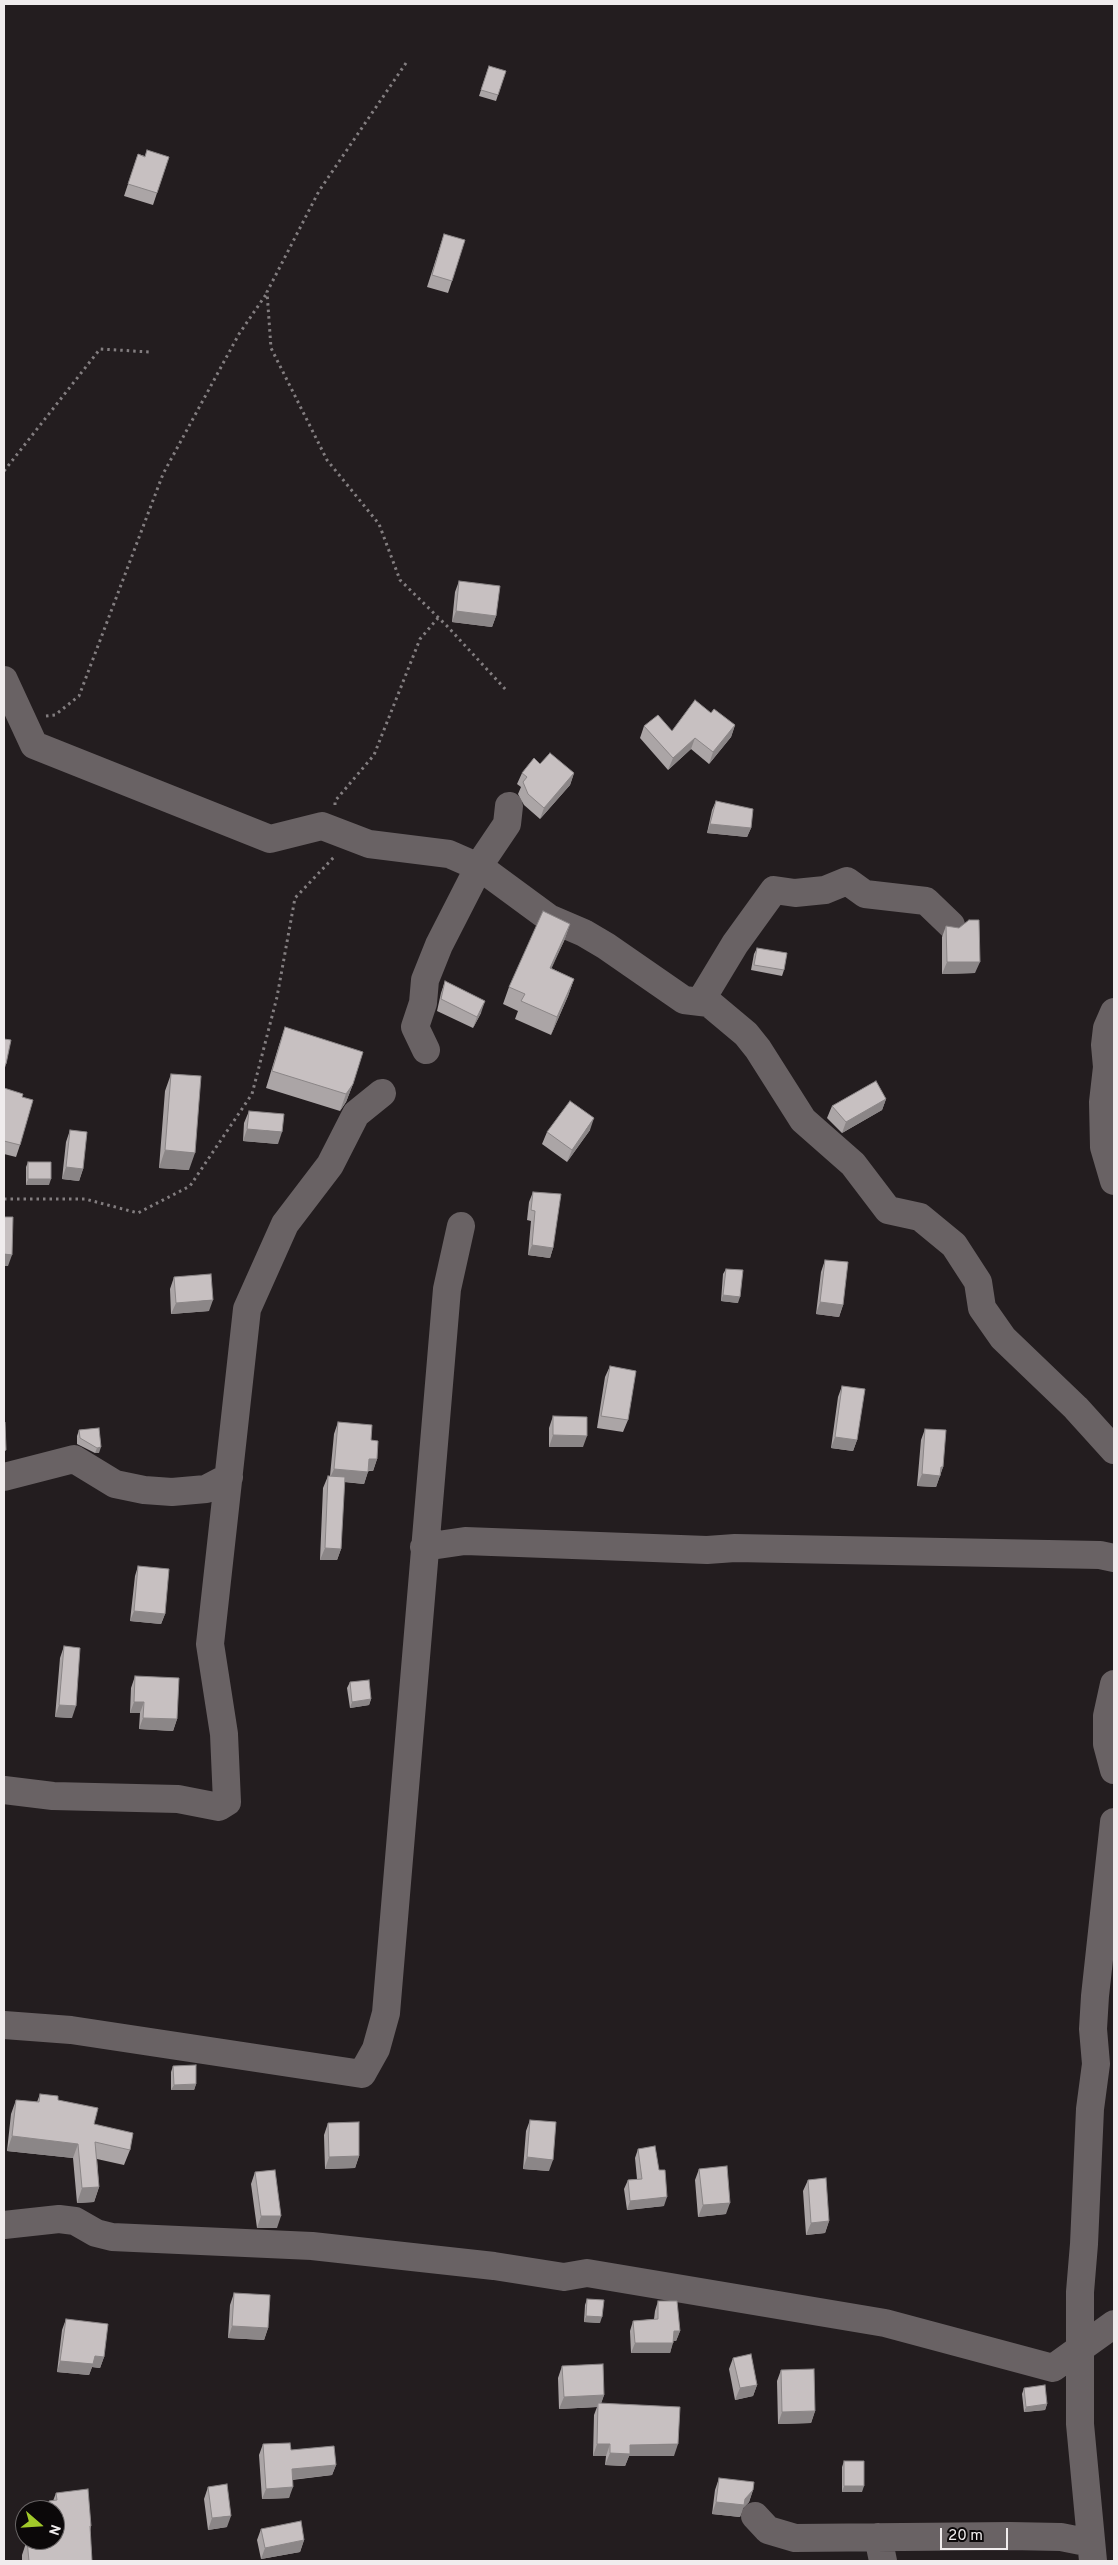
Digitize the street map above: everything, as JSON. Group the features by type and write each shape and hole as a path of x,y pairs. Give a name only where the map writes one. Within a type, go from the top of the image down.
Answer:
{"street":[{"path":"4,680 34,746 270,839 322,826 369,844 449,854 480,868 549,918 584,933 606,946 684,1000 709,1003 746,1034 758,1049 803,1120 853,1164 888,1210 920,1217 954,1245 978,1282 982,1308 1003,1338 1076,1408 1114,1450"},
{"path":"426,1050 415,1027 423,1003 425,980 439,945 480,868 482,860 508,824 509,806"},
{"path":"700,1002 735,944 774,890 795,893 825,890 847,881 865,894 926,901 951,925"},
{"path":"1114,1012 1106,1036 1107,1067 1102,1102 1104,1148 1114,1181"},
{"path":"4,1790 53,1796 178,1799 219,1807 225,1806 228,1796 224,1734 210,1644 247,1309 286,1224 330,1165 356,1114 382,1093"},
{"path":"4,2025 71,2030 362,2074 376,2049 386,2012 412,1722 424,1547 448,1289 460,1226"},
{"path":"4,1477 74,1459 115,1484 144,1490 172,1492 206,1488 229,1477"},
{"path":"424,1547 465,1541 707,1550 736,1548 1100,1555 1114,1558"},
{"path":"1114,1684 1108,1716 1107,1744 1114,1770"},
{"path":"755,2516 768,2530 795,2538 881,2549 1053,2537 1092,2552 1080,2424 1080,2292 1090,2109 1096,2064 1093,2029 1095,1996 1114,1822"},
{"path":"4,2225 59,2219 75,2221 96,2233 112,2237 312,2246 485,2265 564,2277 587,2273 885,2323 1054,2368 1114,2324"}],"path":[{"path":"22,718 55,715 79,696 163,474 239,334 267,292 319,191 406,63"},
{"path":"267,292 271,348 327,460 379,524 400,580 507,691"},
{"path":"4,472 100,349 150,352"},
{"path":"4,1199 85,1200 138,1213 190,1186 252,1094 278,997 295,898 338,853 334,831 335,801 374,755 420,639 438,618"}],"building":[{"path":"489,66 506,71 498,95 481,90"},
{"path":"147,150 169,157 157,193 128,184 138,154 145,157"},
{"path":"444,234 465,240 452,281 432,275"},
{"path":"459,581 500,586 496,616 456,611"},
{"path":"695,700 711,713 714,709 735,725 713,752 695,738 673,758 644,726 658,715 672,731"},
{"path":"550,753 574,773 544,808 528,794 523,782 527,777 522,773 534,758 540,764"},
{"path":"716,801 753,809 751,828 710,824"},
{"path":"543,911 570,924 550,968 574,979 557,1017 521,1001 525,994 509,987"},
{"path":"969,920 979,920 980,962 947,962 946,926 959,928"},
{"path":"757,948 787,953 784,970 754,965"},
{"path":"445,981 485,1001 477,1017 441,999"},
{"path":"285,1027 363,1052 353,1084 346,1094 272,1071"},
{"path":"4,1039 11,1040 6,1064 4,1064"},
{"path":"171,1074 201,1076 195,1153 165,1150"},
{"path":"876,1081 886,1099 846,1122 832,1106"},
{"path":"4,1088 23,1094 22,1097 33,1100 20,1145 4,1141"},
{"path":"570,1101 594,1118 572,1150 547,1132"},
{"path":"249,1111 284,1114 282,1132 247,1129"},
{"path":"70,1130 87,1132 83,1169 66,1167"},
{"path":"28,1162 51,1162 51,1179 28,1179"},
{"path":"533,1192 561,1194 553,1248 532,1245 535,1211 531,1210"},
{"path":"4,1217 13,1217 12,1255 4,1254"},
{"path":"825,1260 848,1262 843,1305 820,1302"},
{"path":"726,1269 743,1270 740,1297 723,1295"},
{"path":"211,1274 213,1300 176,1303 174,1277"},
{"path":"610,1366 636,1371 628,1420 601,1416"},
{"path":"842,1386 865,1389 857,1440 835,1437"},
{"path":"553,1416 587,1417 587,1436 553,1435"},
{"path":"4,1422 6,1450 4,1451"},
{"path":"338,1422 372,1425 371,1440 378,1441 377,1459 369,1459 368,1472 334,1469"},
{"path":"99,1428 101,1447 97,1448 80,1438 79,1430"},
{"path":"925,1429 946,1430 943,1467 941,1467 940,1476 922,1474"},
{"path":"328,1476 345,1477 341,1549 325,1548"},
{"path":"138,1566 169,1569 165,1614 134,1611"},
{"path":"64,1646 80,1648 76,1706 59,1705"},
{"path":"135,1676 179,1678 177,1719 143,1718 144,1702 134,1702"},
{"path":"369,1680 371,1699 352,1702 350,1682"},
{"path":"196,2065 196,2084 174,2085 173,2066"},
{"path":"40,2094 58,2096 58,2100 98,2108 94,2124 133,2133 130,2150 95,2142 99,2187 82,2188 78,2144 12,2136 16,2100 39,2102"},
{"path":"530,2120 556,2122 553,2160 527,2157"},
{"path":"359,2122 359,2156 329,2157 328,2123"},
{"path":"655,2146 659,2170 665,2170 667,2197 630,2201 628,2180 642,2179 638,2149"},
{"path":"727,2166 730,2203 703,2205 699,2169"},
{"path":"275,2170 281,2216 261,2216 255,2172"},
{"path":"826,2178 829,2221 811,2223 808,2180"},
{"path":"234,2293 270,2295 268,2328 232,2326"},
{"path":"587,2299 604,2300 602,2317 586,2316"},
{"path":"658,2301 677,2301 680,2331 674,2331 673,2343 635,2343 633,2321 658,2319"},
{"path":"66,2319 108,2324 104,2357 95,2356 93,2364 60,2361"},
{"path":"751,2354 757,2385 740,2388 733,2358"},
{"path":"603,2364 604,2395 564,2397 562,2366"},
{"path":"814,2369 815,2411 782,2412 781,2370"},
{"path":"1045,2385 1047,2404 1026,2407 1024,2388"},
{"path":"598,2403 680,2407 678,2444 630,2445 630,2454 610,2453 610,2444 597,2444"},
{"path":"290,2443 291,2450 334,2446 336,2465 292,2469 293,2487 266,2489 263,2444"},
{"path":"844,2461 864,2461 864,2486 844,2486"},
{"path":"719,2478 754,2482 753,2490 745,2499 744,2505 716,2502"},
{"path":"227,2484 231,2516 212,2518 208,2487"},
{"path":"88,2489 92,2561 29,2561 28,2550 65,2550 65,2500 57,2500 56,2493"},
{"path":"301,2521 304,2540 265,2548 261,2529"}]}
